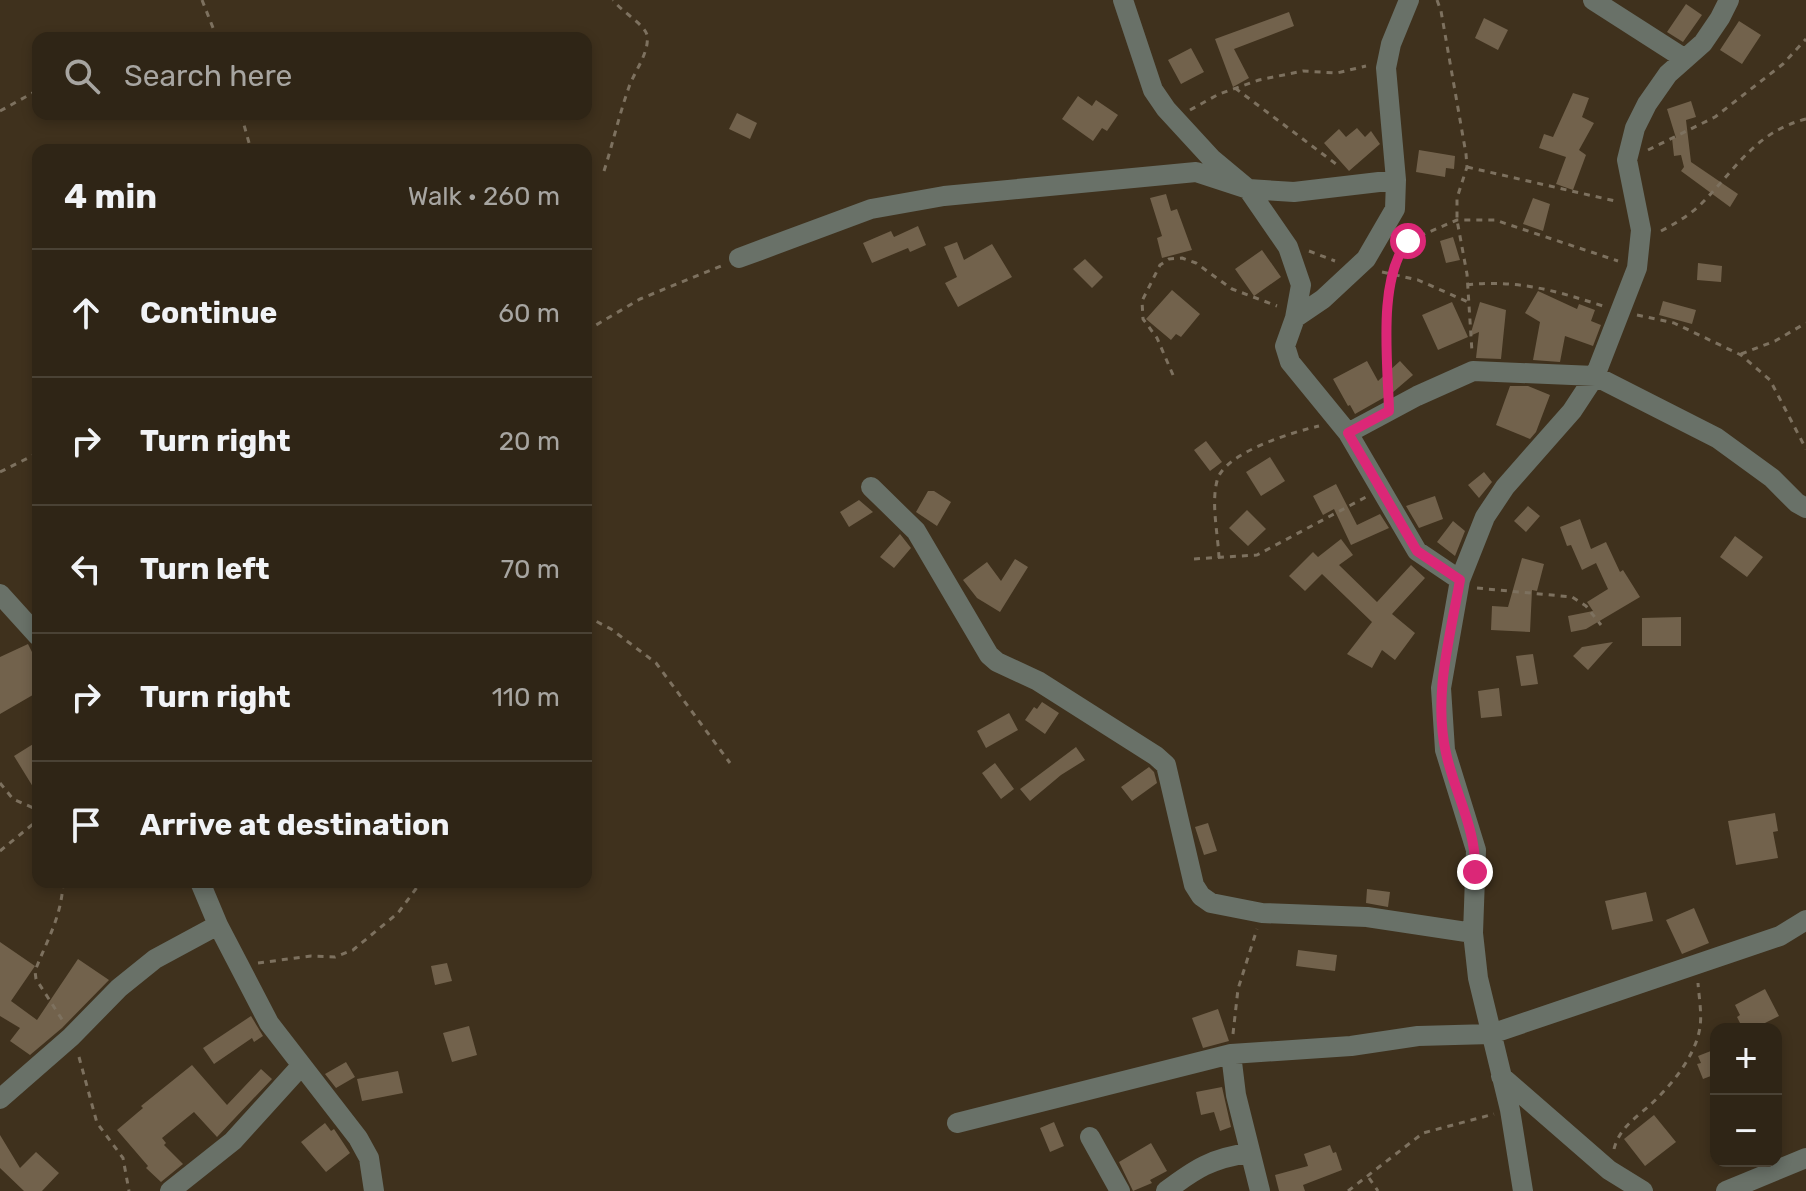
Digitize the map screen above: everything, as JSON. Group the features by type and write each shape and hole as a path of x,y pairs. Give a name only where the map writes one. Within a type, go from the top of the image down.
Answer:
{"street":[{"path":"1123,0 1153,90 1212,159 1248,189 1284,239 1301,285 1285,346 1286,353 1343,427 1417,551 1460,580"},
{"path":"1296,313 1323,299 1366,259 1395,209 1396,180 1386,68 1391,44 1409,0"},
{"path":"1593,0 1685,59"},
{"path":"1523,1191 1510,1110 1478,978 1473,933 1476,850 1445,750 1441,688 1460,580 1485,517 1505,487 1572,411 1595,376 1637,268 1641,230 1627,160 1635,128 1668,74 1703,43 1729,0"},
{"path":"739,258 871,209 944,196 1196,172 1248,189 1294,192 1396,180"},
{"path":"1343,427 1389,411 1473,371 1595,376 1717,438 1772,478 1806,508"},
{"path":"871,487 916,531 989,655 997,662 1038,681 1166,765 1194,885 1201,896 1211,903 1262,913 1367,917 1473,933"},
{"path":"0,594 32,629"},
{"path":"203,888 218,925 269,1023 358,1138 369,1158 374,1191"},
{"path":"957,1123 1231,1054 1351,1046 1418,1036 1491,1034 1780,936 1806,920"},
{"path":"0,1099 71,1037 119,988 155,959 218,925"},
{"path":"1231,1054 1236,1095 1260,1191"},
{"path":"170,1191 233,1141 301,1066"},
{"path":"1501,1076 1609,1170 1643,1191"},
{"path":"1090,1137 1120,1191"},
{"path":"1166,1191 1210,1162 1249,1153"},
{"path":"1726,1191 1806,1158"}],"path":[{"path":"202,0 215,32"},
{"path":"604,171 629,87 646,46 647,34 613,0"},
{"path":"1437,0 1467,167 1457,198 1457,220 1467,285 1473,371"},
{"path":"1627,160 1715,117 1783,64 1806,39"},
{"path":"1175,118 1219,94 1259,80 1303,71 1337,73 1361,66 1386,68"},
{"path":"1235,88 1362,184"},
{"path":"0,111 32,93"},
{"path":"1641,244 1689,215 1754,144 1806,119"},
{"path":"243,120 249,144"},
{"path":"1467,167 1634,205"},
{"path":"1389,411 1387,333 1392,274 1399,253 1408,241 1457,220 1495,220 1637,268"},
{"path":"1284,239 1322,257 1418,280 1468,302"},
{"path":"592,327 640,299 739,258"},
{"path":"1173,375 1157,338 1143,319 1142,301 1160,265 1169,259 1182,258 1196,263 1232,289 1296,313"},
{"path":"1467,285 1496,281 1553,290 1621,312 1674,323 1741,355 1770,380 1806,449"},
{"path":"1741,355 1775,341 1806,323"},
{"path":"1219,558 1216,482 1225,466 1239,455 1309,428 1343,427"},
{"path":"0,472 32,456"},
{"path":"1194,559 1257,555 1380,489"},
{"path":"1460,580 1482,590 1572,597 1586,606 1601,625"},
{"path":"592,620 637,646 656,663 730,763"},
{"path":"0,783 13,799 32,807"},
{"path":"0,851 32,825"},
{"path":"63,888 62,905 35,971 36,979 71,1037 82,1064 97,1123 123,1158 129,1191"},
{"path":"238,965 311,956 335,957 353,950 398,913 417,888"},
{"path":"1231,1054 1238,989 1262,913"},
{"path":"1609,1170 1616,1141 1628,1123 1653,1103 1678,1074 1697,1042 1701,1025 1697,963"},
{"path":"1348,1191 1423,1133 1510,1110"},
{"path":"1368,1177 1378,1191"}],"building":[{"path":"1686,4 1702,15 1683,42 1667,32"},
{"path":"1289,12 1294,26 1234,49 1249,78 1233,87 1215,39"},
{"path":"1484,18 1508,30 1498,50 1475,38"},
{"path":"1739,21 1761,35 1742,64 1720,50"},
{"path":"1191,48 1204,72 1181,84 1168,60"},
{"path":"1573,93 1589,98 1582,117 1594,123 1579,150 1586,155 1573,190 1556,184 1566,157 1539,148 1544,134 1553,137"},
{"path":"1078,96 1092,106 1096,100 1118,115 1107,131 1102,128 1093,141 1062,119"},
{"path":"1691,101 1696,117 1686,120 1691,162 1738,194 1730,207 1681,171 1684,167 1681,155 1674,156 1672,138 1676,138 1667,109"},
{"path":"737,113 757,123 750,139 729,129"},
{"path":"1357,128 1365,137 1371,131 1380,144 1349,171 1324,143 1339,129 1346,137"},
{"path":"1419,150 1455,156 1454,169 1446,168 1445,177 1416,172"},
{"path":"1166,194 1171,211 1177,209 1192,250 1162,258 1157,238 1162,236 1150,198"},
{"path":"1533,198 1550,204 1543,231 1523,224"},
{"path":"918,226 926,245 910,252 908,248 872,263 863,243 891,231 894,237"},
{"path":"1453,237 1460,260 1446,263 1440,241"},
{"path":"957,242 964,260 992,244 1012,277 958,307 945,283 957,277 944,247"},
{"path":"1262,250 1281,277 1254,296 1235,269"},
{"path":"1085,259 1103,277 1092,288 1073,269"},
{"path":"1698,263 1722,266 1721,282 1697,280"},
{"path":"1172,290 1200,314 1181,337 1176,334 1171,340 1146,319"},
{"path":"1538,291 1577,309 1579,304 1595,310 1591,321 1601,325 1593,346 1565,336 1560,362 1533,360 1540,322 1525,313"},
{"path":"1663,301 1696,310 1692,324 1659,315"},
{"path":"1452,302 1468,337 1438,350 1422,315"},
{"path":"1480,302 1506,310 1501,359 1476,358 1479,332 1470,336"},
{"path":"1367,361 1378,381 1400,361 1413,375 1392,393 1355,414 1333,379"},
{"path":"1510,386 1528,386 1550,395 1536,432 1530,439 1496,425"},
{"path":"1206,441 1222,462 1210,471 1194,450"},
{"path":"1270,457 1285,481 1261,496 1246,472"},
{"path":"1484,472 1492,482 1479,498 1468,485"},
{"path":"1336,484 1357,525 1380,514 1389,528 1351,545 1334,509 1323,515 1313,496"},
{"path":"928,491 934,491 951,502 937,526 916,512"},
{"path":"1435,496 1443,519 1419,528 1406,506"},
{"path":"859,500 873,512 849,527 840,512"},
{"path":"1528,506 1540,516 1526,532 1514,521"},
{"path":"1247,510 1266,529 1248,546 1229,528"},
{"path":"1580,519 1591,549 1606,542 1620,572 1623,570 1640,597 1586,629 1571,632 1568,616 1593,611 1587,602 1608,589 1596,563 1582,570 1571,545 1567,546 1560,527"},
{"path":"1453,521 1465,531 1455,556 1437,542"},
{"path":"900,534 911,548 894,568 880,557"},
{"path":"1735,536 1763,557 1747,577 1720,557"},
{"path":"1341,539 1353,555 1339,565 1377,602 1411,565 1425,578 1392,614 1415,633 1395,660 1382,650 1372,668 1347,654 1372,622 1322,574 1305,591 1289,576 1313,552 1318,557"},
{"path":"1522,558 1544,564 1537,591 1532,590 1530,632 1491,630 1492,606 1508,607"},
{"path":"1015,559 1028,567 1000,612 977,598 963,580 987,562 1001,581"},
{"path":"1681,617 1681,646 1642,646 1642,618"},
{"path":"1613,642 1588,670 1573,656 1582,647"},
{"path":"28,644 32,652 32,695 0,714 0,657"},
{"path":"1533,654 1538,684 1521,686 1516,656"},
{"path":"1499,688 1502,716 1481,718 1478,691"},
{"path":"1042,702 1059,713 1045,734 1025,720"},
{"path":"1009,713 1018,730 986,748 977,731"},
{"path":"32,745 32,785 14,756"},
{"path":"1076,747 1085,760 1030,801 1020,789"},
{"path":"995,763 1014,789 1001,799 982,773"},
{"path":"1149,767 1157,783 1132,801 1121,787"},
{"path":"1775,813 1778,831 1773,832 1778,858 1736,865 1728,821"},
{"path":"1208,823 1217,851 1204,855 1195,827"},
{"path":"1367,889 1390,892 1388,907 1366,903"},
{"path":"1646,892 1653,921 1612,930 1605,901"},
{"path":"1694,908 1709,943 1682,954 1666,920"},
{"path":"0,942 35,966 11,1001 37,1020 78,959 109,980 62,1028 30,1055 10,1041 20,1028 0,1016"},
{"path":"1298,950 1337,955 1335,971 1296,966"},
{"path":"447,963 452,981 435,985 431,966"},
{"path":"1765,989 1779,1016 1765,1023 1740,1023 1735,1005"},
{"path":"1218,1009 1229,1041 1203,1048 1192,1018"},
{"path":"251,1016 263,1036 254,1042 252,1038 214,1064 203,1048"},
{"path":"469,1026 477,1055 452,1062 443,1033"},
{"path":"1710,1051 1710,1076 1703,1079 1697,1064 1701,1063 1698,1056"},
{"path":"346,1062 355,1077 336,1088 325,1074"},
{"path":"192,1065 227,1105 261,1069 272,1079 217,1137 194,1112 162,1138 166,1143 164,1145 183,1164 161,1182 146,1168 148,1166 117,1130 143,1108 141,1106"},
{"path":"398,1071 403,1093 362,1101 357,1079"},
{"path":"1222,1087 1231,1127 1220,1131 1214,1112 1201,1115 1196,1092"},
{"path":"1654,1115 1676,1142 1645,1166 1624,1139"},
{"path":"1054,1122 1064,1146 1050,1152 1040,1128"},
{"path":"325,1123 331,1131 334,1129 350,1153 326,1172 301,1142"},
{"path":"0,1135 20,1168 36,1152 59,1173 42,1191 24,1191 0,1168"},
{"path":"1151,1143 1167,1171 1150,1180 1152,1183 1133,1191 1119,1162"},
{"path":"1330,1145 1342,1170 1303,1185 1305,1191 1279,1191 1275,1175 1308,1166 1304,1154"}],"route":[{"path":"1408,241 1399,253 1392,274 1387,333 1389,411 1348,433 1410,542 1423,557 1460,580 1441,688 1443,732 1452,776 1476,850 1475,872"}]}
